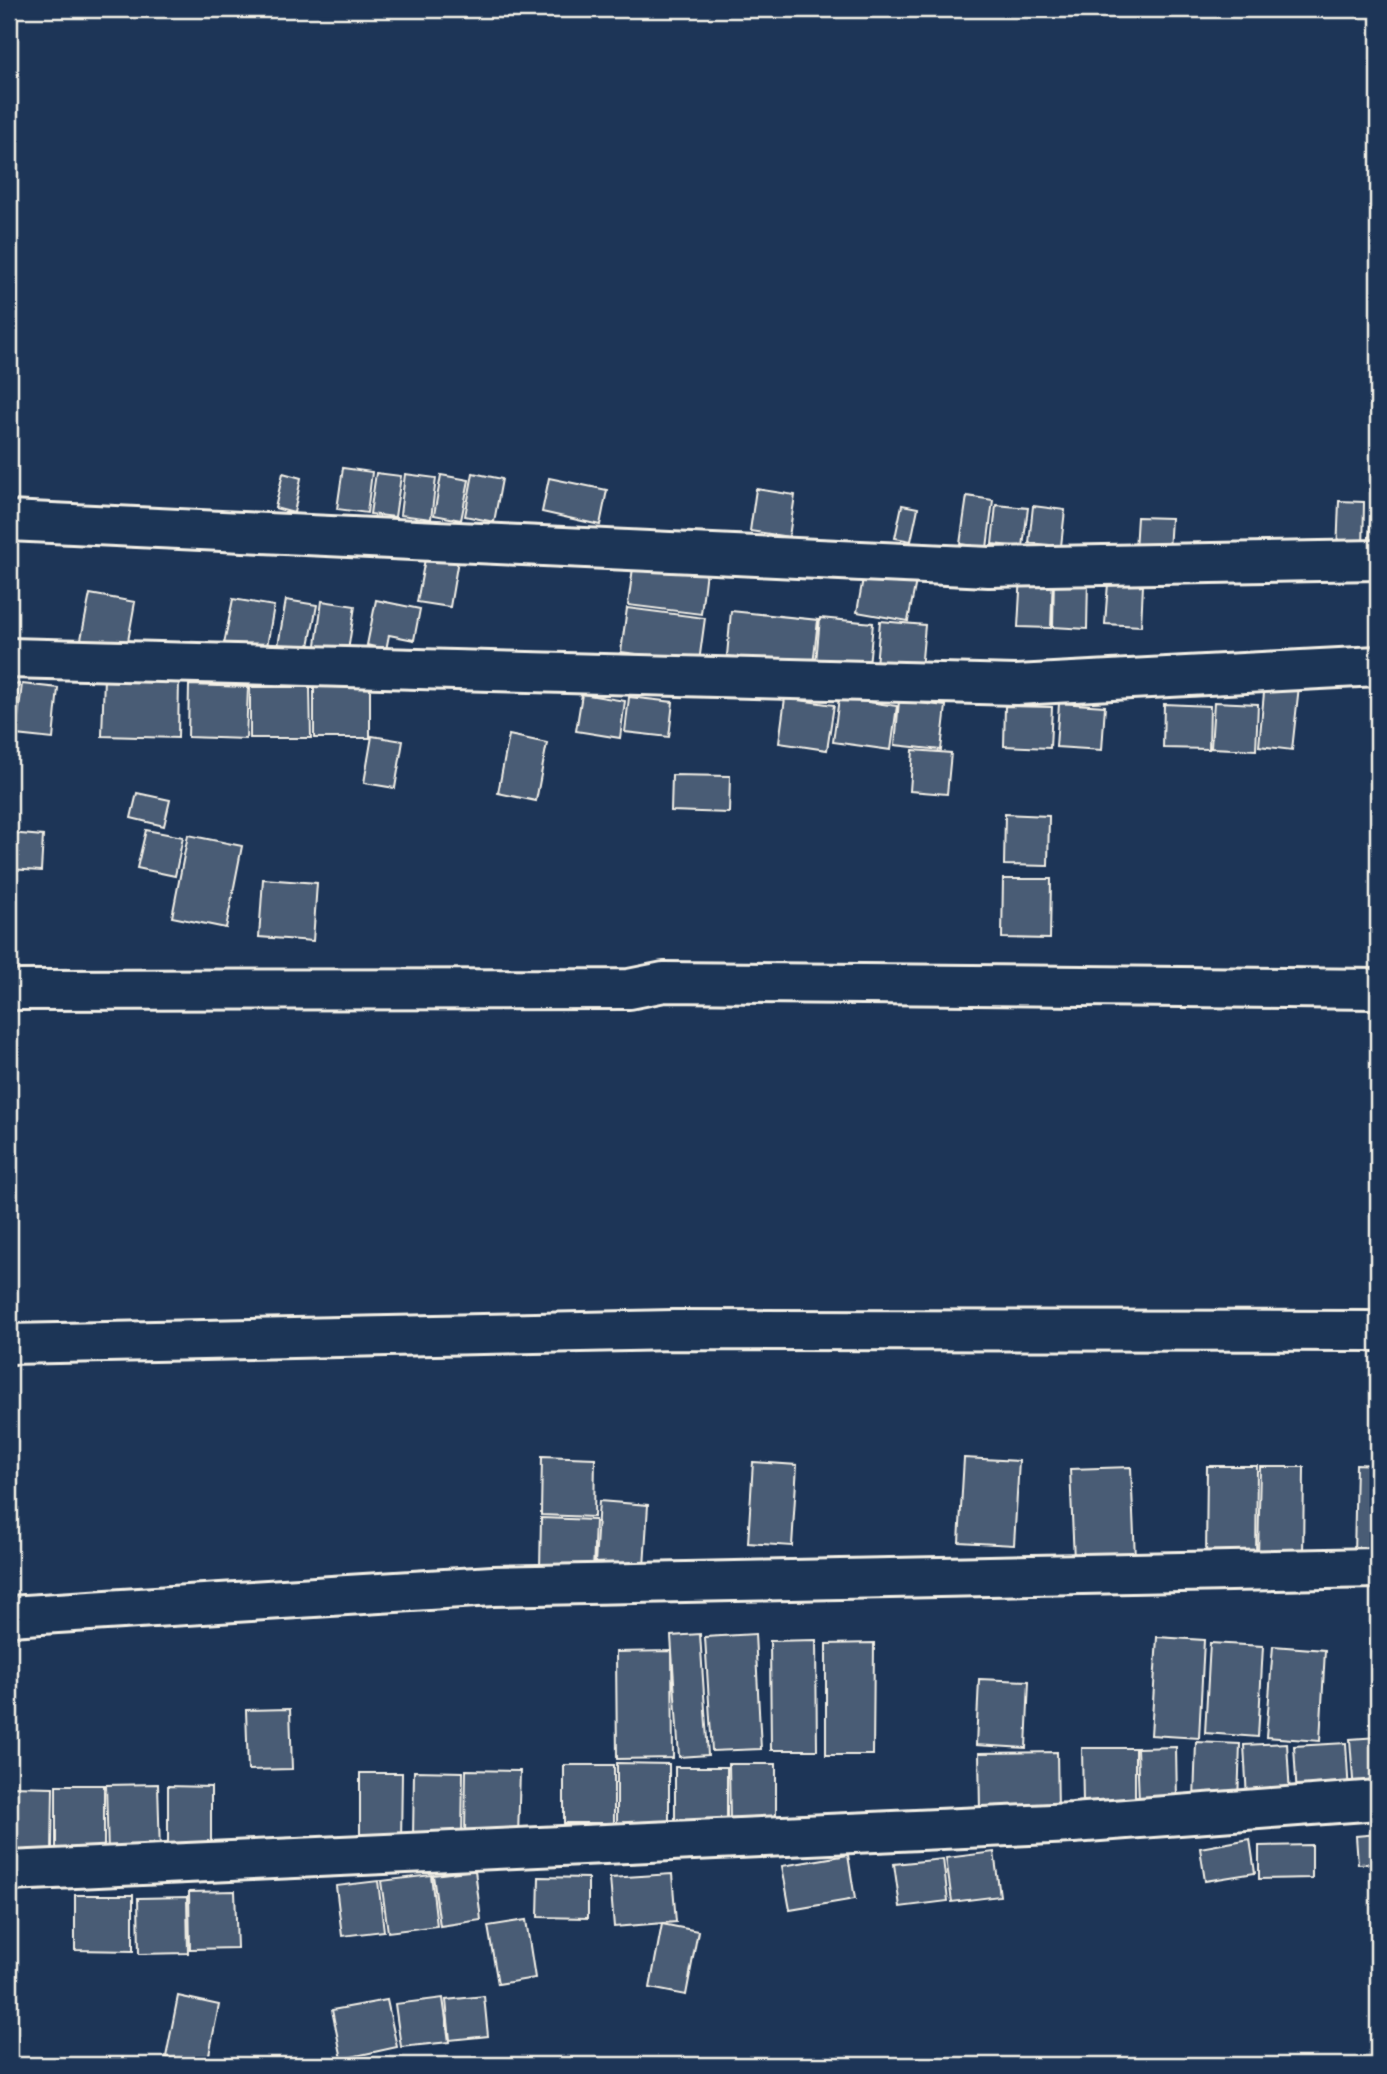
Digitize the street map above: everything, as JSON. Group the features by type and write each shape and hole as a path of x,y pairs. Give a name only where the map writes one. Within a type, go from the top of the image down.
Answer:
{"street":[{"path":"9,521 989,567 1378,560"},
{"path":"9,658 1016,685 1378,666"},
{"path":"9,990 629,989 664,982 1378,989"},
{"path":"9,1344 674,1330 1378,1331"},
{"path":"9,1616 493,1586 1378,1568"},
{"path":"9,1871 1073,1823 1378,1800"}],"building":[{"path":"343,468 372,472 367,513 337,509"},
{"path":"283,473 301,478 294,513 275,508"},
{"path":"376,473 401,476 395,517 370,514"},
{"path":"473,473 502,479 494,522 465,516"},
{"path":"405,474 436,478 431,519 400,515"},
{"path":"441,475 469,480 461,520 434,515"},
{"path":"549,478 607,490 600,525 542,512"},
{"path":"756,489 795,495 789,537 750,531"},
{"path":"967,496 993,500 987,548 960,544"},
{"path":"1339,501 1364,502 1363,554 1337,553"},
{"path":"1372,503 1378,503 1378,551 1368,550"},
{"path":"902,505 918,508 911,541 895,538"},
{"path":"996,505 1028,508 1023,547 992,544"},
{"path":"1033,506 1065,510 1061,546 1029,543"},
{"path":"1137,517 1171,518 1169,551 1135,550"},
{"path":"427,548 459,554 450,607 417,602"},
{"path":"634,560 706,570 701,614 628,605"},
{"path":"865,567 917,576 908,621 857,612"},
{"path":"1021,574 1053,576 1051,628 1018,627"},
{"path":"1054,577 1088,578 1087,629 1053,627"},
{"path":"1108,583 1143,585 1141,626 1105,624"},
{"path":"90,594 135,602 125,658 79,649"},
{"path":"233,599 274,606 266,652 224,644"},
{"path":"286,600 317,605 308,651 278,646"},
{"path":"376,600 420,609 414,640 389,635 386,650 367,645"},
{"path":"322,601 355,606 347,657 315,652"},
{"path":"627,608 705,618 699,662 621,652"},
{"path":"731,611 818,620 813,665 727,656"},
{"path":"820,618 873,623 869,666 816,662"},
{"path":"880,621 925,625 921,670 876,665"},
{"path":"104,677 179,679 178,738 102,736"},
{"path":"1265,682 1299,686 1292,750 1259,746"},
{"path":"9,683 19,684 14,735 9,735"},
{"path":"22,684 58,688 53,739 16,735"},
{"path":"189,685 248,687 246,739 188,737"},
{"path":"314,686 370,686 370,738 314,738"},
{"path":"250,687 310,687 311,738 250,738"},
{"path":"582,694 625,701 620,738 576,731"},
{"path":"629,697 673,702 669,737 625,732"},
{"path":"785,698 834,705 827,750 779,743"},
{"path":"839,698 897,706 891,750 833,742"},
{"path":"899,701 946,706 941,750 895,745"},
{"path":"1214,702 1258,704 1256,750 1211,748"},
{"path":"1059,703 1105,706 1102,750 1056,747"},
{"path":"1164,704 1210,706 1209,749 1163,748"},
{"path":"1005,706 1052,707 1050,748 1004,746"},
{"path":"509,735 547,743 536,801 498,793"},
{"path":"372,736 403,741 395,788 364,783"},
{"path":"913,750 951,753 947,794 910,791"},
{"path":"672,775 730,776 729,813 671,811"},
{"path":"137,793 170,800 164,826 131,818"},
{"path":"1005,814 1049,816 1048,866 1004,865"},
{"path":"146,830 183,837 175,876 137,868"},
{"path":"9,833 43,836 41,871 9,869"},
{"path":"188,835 242,846 226,928 172,917"},
{"path":"263,879 317,883 313,941 259,937"},
{"path":"1003,879 1051,879 1050,939 1002,938"},
{"path":"542,1456 595,1458 594,1517 541,1515"},
{"path":"964,1458 1019,1461 1014,1545 959,1542"},
{"path":"753,1462 797,1465 792,1546 748,1543"},
{"path":"1356,1464 1378,1465 1378,1557 1354,1556"},
{"path":"1207,1466 1257,1466 1256,1559 1206,1559"},
{"path":"1131,1467 1135,1558 1074,1560 1070,1469"},
{"path":"1260,1467 1304,1467 1303,1557 1258,1557"},
{"path":"599,1501 648,1505 644,1567 595,1564"},
{"path":"541,1518 595,1520 593,1572 540,1569"},
{"path":"700,1634 708,1755 679,1757 671,1636"},
{"path":"755,1634 761,1749 712,1751 705,1637"},
{"path":"1157,1637 1204,1640 1199,1738 1151,1735"},
{"path":"816,1640 817,1750 771,1750 770,1641"},
{"path":"874,1643 873,1755 826,1755 826,1644"},
{"path":"1210,1643 1263,1646 1258,1737 1205,1733"},
{"path":"1273,1646 1325,1650 1320,1741 1266,1737"},
{"path":"672,1651 673,1758 617,1759 616,1652"},
{"path":"979,1679 1029,1681 1026,1748 976,1745"},
{"path":"290,1709 292,1769 248,1770 246,1710"},
{"path":"1378,1737 1378,1792 1354,1793 1350,1739"},
{"path":"1196,1742 1240,1744 1238,1802 1194,1800"},
{"path":"1287,1743 1290,1796 1247,1798 1244,1745"},
{"path":"1346,1743 1349,1794 1297,1797 1294,1746"},
{"path":"1176,1747 1177,1801 1139,1802 1137,1748"},
{"path":"1082,1748 1135,1748 1135,1803 1083,1803"},
{"path":"1057,1752 1058,1810 980,1811 979,1753"},
{"path":"617,1763 669,1764 669,1824 617,1824"},
{"path":"729,1764 776,1764 776,1822 730,1823"},
{"path":"564,1765 614,1765 614,1823 564,1823"},
{"path":"675,1767 727,1767 727,1824 675,1824"},
{"path":"466,1770 520,1771 518,1836 465,1834"},
{"path":"414,1771 463,1772 462,1839 413,1838"},
{"path":"360,1773 402,1773 401,1842 360,1841"},
{"path":"158,1784 160,1853 108,1854 106,1785"},
{"path":"56,1785 104,1785 104,1855 56,1855"},
{"path":"9,1786 53,1787 52,1853 9,1852"},
{"path":"168,1786 211,1787 211,1847 168,1847"},
{"path":"1378,1834 1378,1863 1358,1864 1356,1836"},
{"path":"1250,1839 1255,1873 1205,1881 1200,1848"},
{"path":"1312,1845 1312,1878 1259,1879 1259,1846"},
{"path":"994,1852 1000,1896 952,1902 946,1858"},
{"path":"848,1855 855,1899 790,1910 782,1866"},
{"path":"943,1859 948,1901 900,1907 894,1864"},
{"path":"475,1870 481,1920 440,1926 433,1875"},
{"path":"672,1874 676,1922 614,1927 610,1878"},
{"path":"431,1875 437,1926 388,1932 381,1881"},
{"path":"539,1877 588,1878 588,1918 538,1917"},
{"path":"378,1881 384,1931 342,1936 336,1886"},
{"path":"235,1891 237,1948 190,1949 189,1892"},
{"path":"75,1895 133,1895 133,1951 75,1950"},
{"path":"187,1897 188,1953 139,1954 138,1898"},
{"path":"526,1920 535,1978 498,1984 488,1926"},
{"path":"662,1924 698,1931 686,1995 650,1988"},
{"path":"178,1996 219,2005 207,2065 166,2057"},
{"path":"484,1996 488,2036 450,2040 446,2000"},
{"path":"443,1998 449,2042 401,2047 395,2004"},
{"path":"387,2000 397,2047 342,2059 332,2010"}]}
